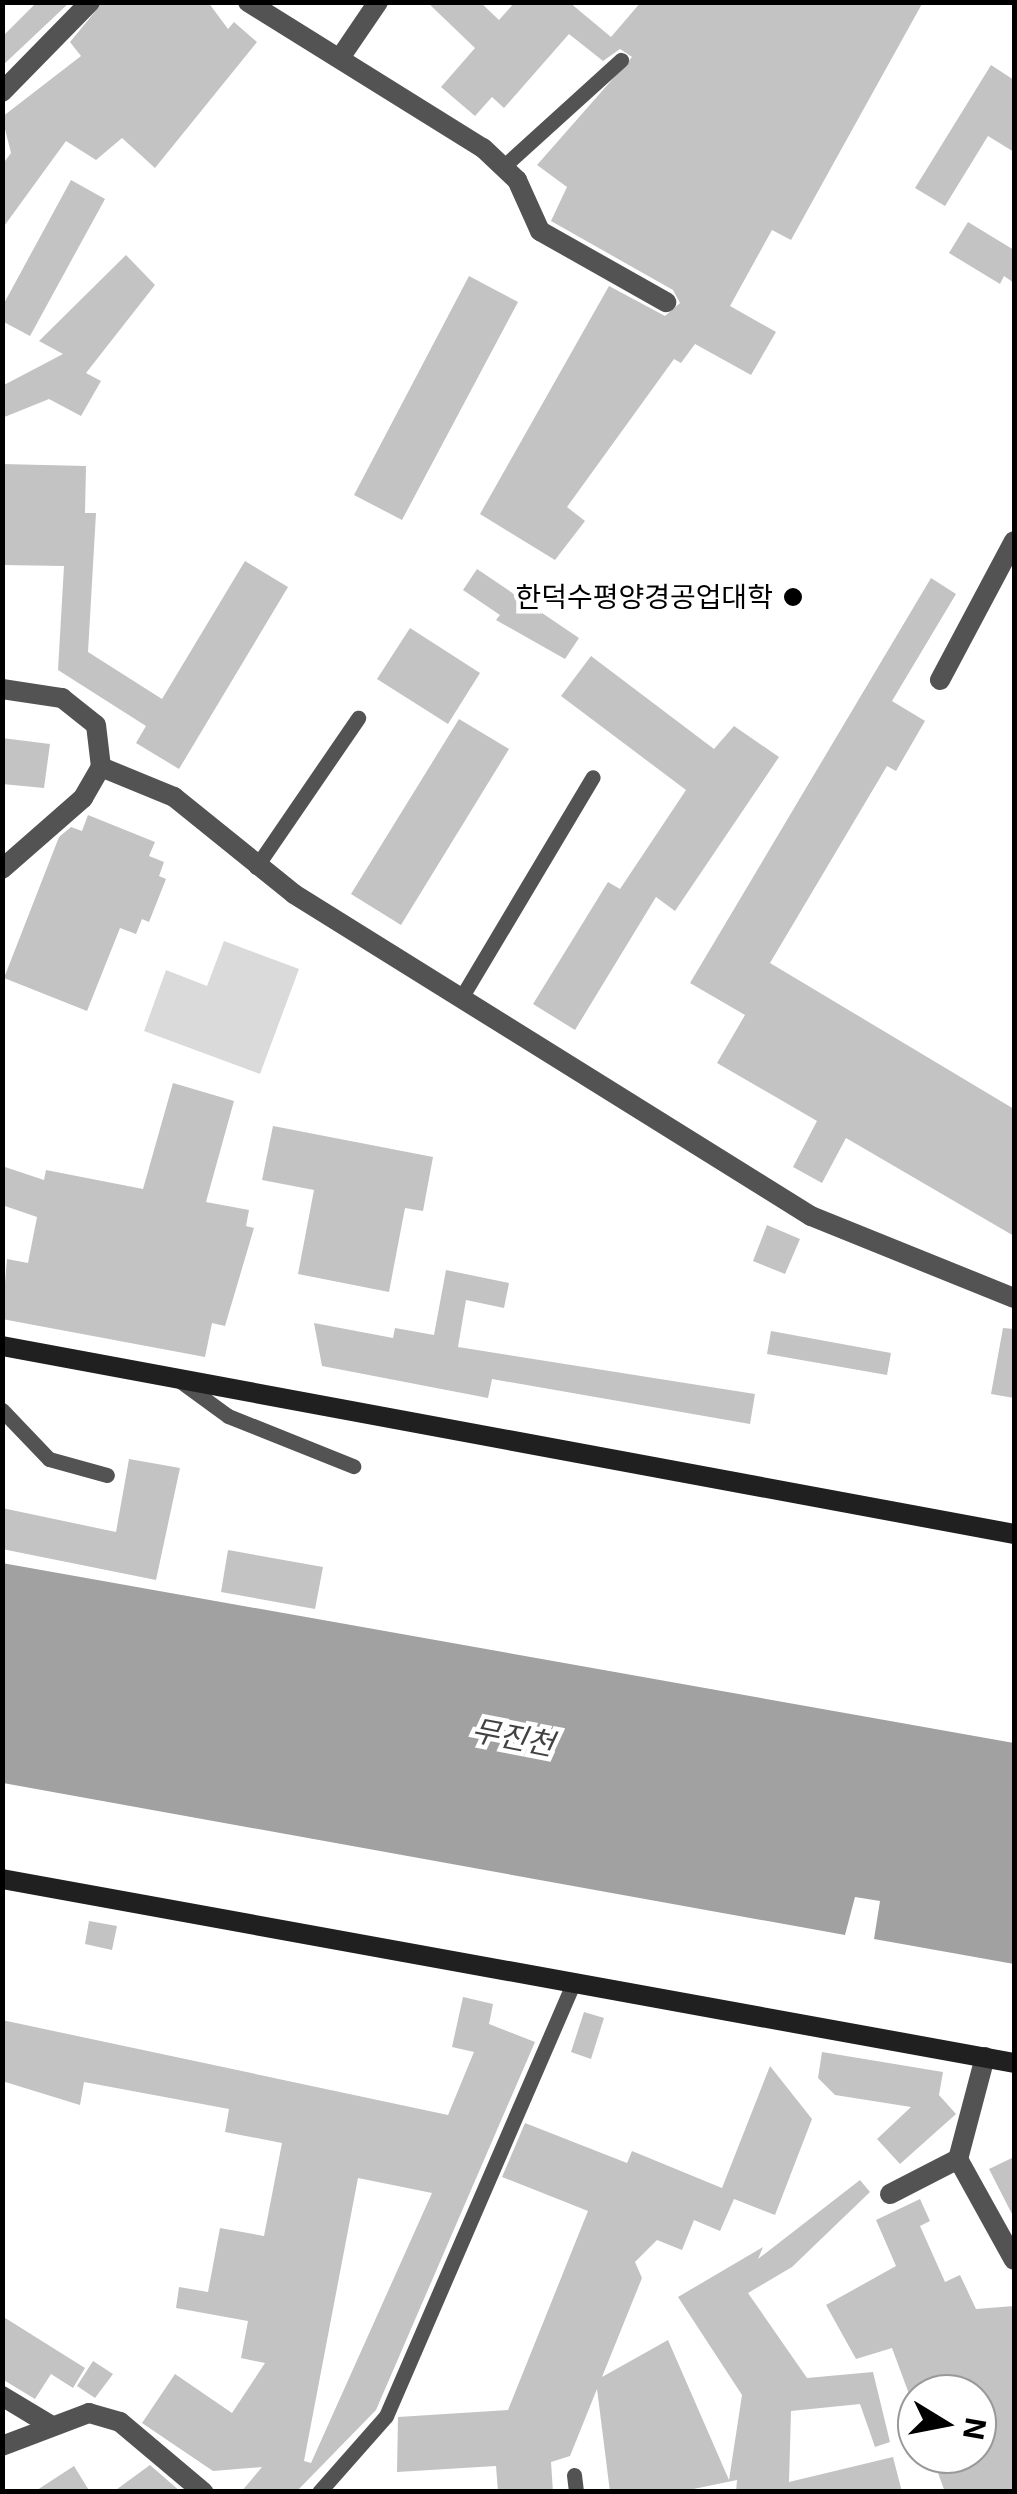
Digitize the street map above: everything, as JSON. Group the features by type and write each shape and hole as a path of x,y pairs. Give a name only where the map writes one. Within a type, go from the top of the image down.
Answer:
{"street":[{"path":"2,92 90,2"},
{"path":"248,2 342,56 504,166 540,231 666,302"},
{"path":"342,56 378,2"},
{"path":"940,680 1014,541"},
{"path":"2,689 74,707 96,725 101,767 83,798 2,870"},
{"path":"101,767 174,796 256,868 811,1216 1014,1298"},
{"path":"2,1346 1014,1534"},
{"path":"2,1879 572,1988 1014,2063"},
{"path":"986,2058 958,2159 1014,2260"},
{"path":"890,2194 958,2159"},
{"path":"2,2396 50,2425"},
{"path":"2,2446 89,2413 120,2422 203,2492"}],"lane":[{"path":"504,166 621,60"},
{"path":"256,868 358,718"},
{"path":"461,998 593,777"},
{"path":"180,1381 228,1416 353,1466"},
{"path":"2,1410 49,1459 108,1475"},
{"path":"319,2492 386,2416 572,1988"}],"shaded area":[{"path":"224,941 299,969 260,1074 144,1031 166,970 207,986"}],"water":[{"name":"무진천","path":"2,1563 1014,1743 1014,1964 874,1939 880,1901 855,1897 845,1935 3,1783"}],"building":[{"path":"37,2 70,2 2,66 2,37"},
{"path":"103,2 208,2 228,29 234,22 257,42 155,168 122,138 96,160 66,141 2,229 2,165 11,153 2,117 81,56 70,42"},
{"path":"427,2 480,2 499,20 515,2 569,2 611,37 641,2 923,2 791,240 772,230 730,306 776,332 751,375 695,344 681,363 674,359 567,507 585,521 555,560 480,514 609,286 665,316 680,303 673,290 551,221 567,187 537,165 632,57 620,49 603,61 569,34 504,108 492,97 475,116 441,87 475,48"},
{"path":"991,65 1014,80 1014,152 988,136 945,206 915,188"},
{"path":"71,180 105,199 30,336 2,321 2,307"},
{"path":"968,222 1014,250 1014,283 1004,276 1000,284 949,253"},
{"path":"126,255 155,285 86,373 101,381 81,416 49,399 2,418 2,386 63,354 39,341"},
{"path":"469,276 518,302 402,520 354,495"},
{"path":"2,464 86,466 85,513 96,513 88,652 162,699 245,561 288,587 179,769 136,743 146,726 58,670 64,566 2,565"},
{"path":"477,569 579,638 565,659 496,620 500,615 463,590"},
{"path":"931,578 956,594 892,701 925,721 896,771 887,766 770,963 1014,1109 1014,1236 846,1138 822,1183 793,1167 817,1121 717,1063 745,1015 690,983"},
{"path":"410,628 480,673 448,724 377,679"},
{"path":"591,656 714,749 734,726 779,757 675,911 656,897 575,1030 533,1004 608,882 620,889 686,790 561,696"},
{"path":"459,719 509,749 401,925 351,894"},
{"path":"2,738 50,744 44,788 2,784"},
{"path":"88,815 155,842 149,856 164,862 159,876 166,879 149,922 142,919 136,934 120,928 87,1011 4,978 59,837 71,827 82,831"},
{"path":"173,1083 234,1101 206,1202 249,1210 246,1226 254,1228 225,1326 212,1323 205,1357 2,1319 7,1259 28,1263 37,1217 2,1205 2,1166 44,1180 46,1170 143,1189"},
{"path":"273,1126 433,1157 423,1211 405,1208 389,1292 298,1274 314,1190 262,1180"},
{"path":"767,1225 800,1239 785,1274 753,1261"},
{"path":"446,1270 509,1283 504,1308 466,1300 458,1347 755,1394 750,1424 492,1379 488,1398 322,1366 314,1323 393,1338 395,1328 434,1335"},
{"path":"1003,1328 1014,1329 1014,1398 991,1394"},
{"path":"771,1331 891,1353 887,1375 767,1354"},
{"path":"129,1459 180,1468 156,1580 2,1549 2,1508 116,1532"},
{"path":"228,1550 323,1567 315,1609 221,1592"},
{"path":"89,1921 117,1926 112,1950 85,1944"},
{"path":"463,1997 493,2004 489,2024 535,2042 376,2410 296,2492 241,2492 262,2467 213,2471 142,2423 175,2374 232,2413 265,2363 241,2358 248,2321 176,2308 179,2287 208,2292 220,2228 264,2236 282,2143 225,2132 229,2109 84,2082 80,2105 2,2081 2,2020 448,2115 474,2052 452,2047","holes":["358,2178 432,2193 311,2463 304,2461"]},
{"path":"584,2012 604,2018 591,2059 571,2052"},
{"path":"822,2052 943,2072 939,2095 956,2114 900,2164 877,2139 911,2107 835,2095 818,2078"},
{"path":"770,2066 812,2119 775,2215 734,2199 720,2231 694,2220 682,2250 657,2240 635,2262 642,2278 602,2377 668,2340 729,2480 742,2395 678,2297 763,2247 758,2259 860,2180 870,2192 792,2267 748,2293 807,2378 873,2372 890,2442 875,2447 860,2404 791,2411 789,2482 893,2457 902,2492 736,2492 737,2480 679,2492 610,2492 597,2389 570,2456 551,2462 553,2492 498,2492 496,2466 397,2472 398,2417 508,2410 588,2211 502,2177 525,2123 627,2163 632,2151 722,2188"},
{"path":"1014,2157 1014,2218 989,2169"},
{"path":"920,2199 930,2221 920,2226 945,2282 960,2275 976,2309 1014,2306 1014,2492 945,2492 938,2474 997,2474 997,2374 902,2374 892,2348 856,2359 826,2305 896,2266 876,2220"},
{"path":"2,2316 85,2368 73,2388 51,2374 35,2399 2,2379"},
{"path":"93,2361 113,2374 95,2398 77,2386"},
{"path":"150,2465 181,2492 113,2492"},
{"path":"74,2466 90,2492 34,2492"}],"place":[{"name":"한덕수평양경공업대학","path":"793,597"}]}
